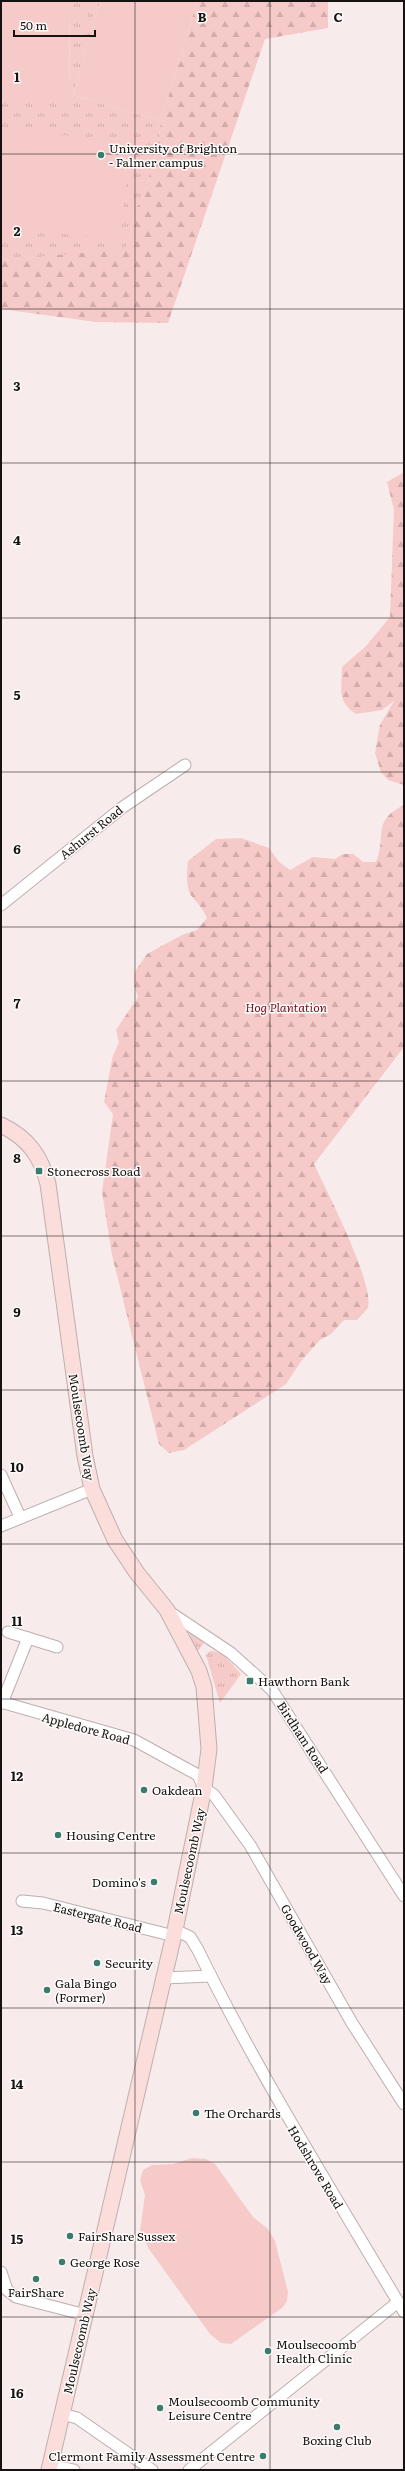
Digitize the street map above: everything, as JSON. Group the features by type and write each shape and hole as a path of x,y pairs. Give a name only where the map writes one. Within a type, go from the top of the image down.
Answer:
{"street":[{"name":"Ashurst Road","path":"1,905 123,807 186,765"},
{"name":"Moulsecoomb Way","path":"1,1125 16,1133 33,1149 43,1166 48,1184 85,1456 92,1489 122,1552 167,1610 194,1659 204,1687 209,1734 204,1788 175,1933 50,2467"},
{"path":"1,1475 20,1517"},
{"path":"1,1526 92,1489"},
{"name":"Birdham Road","path":"167,1610 231,1653 272,1690 404,1896"},
{"path":"8,1632 57,1647"},
{"path":"2,1703 28,1638"},
{"name":"Appledore Road","path":"2,1703 134,1740 198,1775 204,1788"},
{"name":"Goodwood Way","path":"204,1788 214,1795 250,1845 352,2023 404,2104"},
{"name":"Eastergate Road","path":"22,1901 43,1904 175,1933"},
{"name":"Hodshrove Road","path":"175,1933 190,1937 292,2127 401,2307"},
{"path":"164,1978 211,1976"},
{"path":"1,2272 7,2290 16,2297 86,2315"},
{"path":"189,2470 243,2425 401,2307"},
{"path":"62,2414 77,2418 152,2470"},
{"path":"50,2467 74,2470"}],"green space":[{"path":"1,1 69,1 70,101 1,101"},
{"path":"69,1 100,1 73,95 161,121 158,145 142,201 134,210 131,232 125,250 1,260 1,101 70,101"},
{"path":"80,1 87,1 89,31 82,31"},
{"path":"100,1 197,1 161,121 73,95"},
{"path":"197,1 328,1 328,28 265,39 168,323 96,322 1,309 1,260 125,249 131,232 134,210 142,201 158,145 161,121"},
{"path":"1,129 130,142 120,240 1,227"},
{"path":"404,472 404,785 388,780 381,772 375,753 380,725 394,701 382,710 356,714 345,704 341,688 342,667 366,646 390,617 394,510 387,482"},
{"name":"Hog Plantation","path":"404,805 404,1047 314,1164 357,1258 368,1295 368,1308 357,1320 344,1320 331,1334 320,1340 302,1360 286,1384 184,1450 169,1453 159,1444 112,1255 102,1192 113,1114 104,1102 113,1055 119,1043 116,1030 138,997 134,986 134,973 147,954 182,935 197,930 207,918 190,894 187,881 188,861 216,839 241,838 269,848 279,862 290,870 313,857 335,859 343,854 353,854 363,862 376,862 384,823 387,817"},
{"path":"190,1634 194,1634 205,1641 199,1650 195,1650"},
{"path":"210,1651 219,1653 241,1674 220,1703 206,1655"},
{"path":"192,2158 206,2159 215,2164 253,2217 268,2229 275,2241 288,2292 287,2301 282,2308 231,2344 221,2343 210,2334 149,2249 140,2231 145,2195 140,2180 143,2170 152,2165 173,2164"}],"place":[{"name":"University of Brighton - Falmer campus","path":"101,155"},
{"name":"Stonecross Road","path":"39,1171"},
{"name":"Hawthorn Bank","path":"250,1681"},
{"name":"Oakdean","path":"144,1790"},
{"name":"Housing Centre","path":"58,1835"},
{"name":"Domino's","path":"154,1882"},
{"name":"Security","path":"97,1963"},
{"name":"Gala Bingo (Former)","path":"47,1990"},
{"name":"The Orchards","path":"196,2113"},
{"name":"FairShare Sussex","path":"70,2236"},
{"name":"George Rose","path":"62,2262"},
{"name":"FairShare","path":"36,2279"},
{"name":"Moulsecoomb Health Clinic","path":"268,2351"},
{"name":"Moulsecoomb Community Leisure Centre","path":"160,2408"},
{"name":"Boxing Club","path":"337,2427"},
{"name":"Clermont Family Assessment Centre","path":"263,2456"}]}
